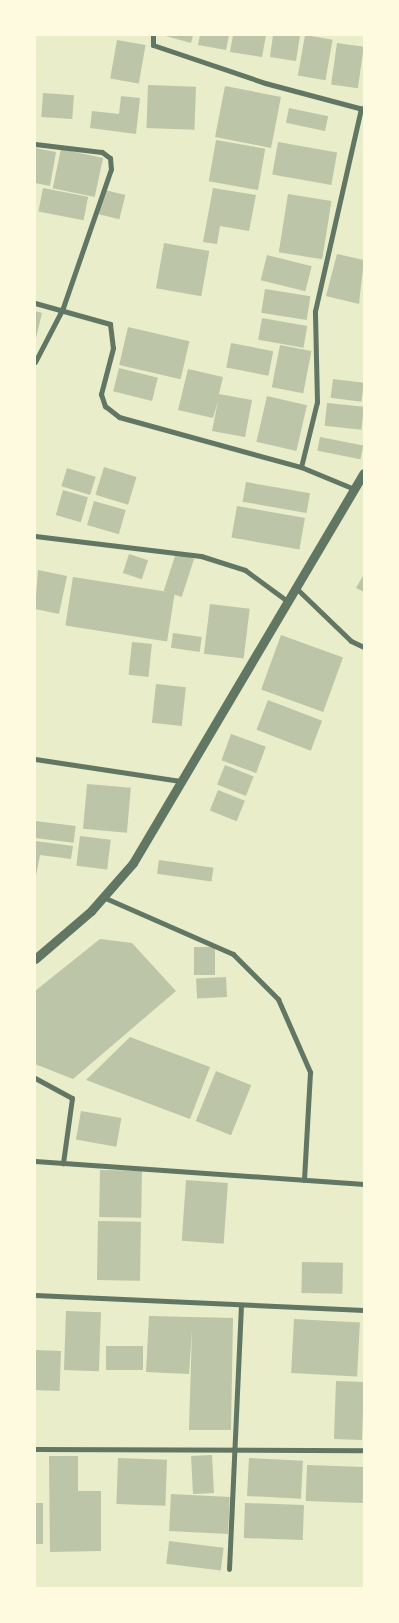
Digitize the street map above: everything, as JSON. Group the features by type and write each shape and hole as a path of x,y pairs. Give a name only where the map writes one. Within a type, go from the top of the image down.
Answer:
{"street":[{"path":"153,35 153,45 363,109 315,311 317,402 301,467"},
{"path":"35,144 85,147 110,158 112,170 63,308 35,362"},
{"path":"35,303 63,308 110,324 113,348 101,394 105,406 119,417 301,467 354,489"},
{"path":"35,958 103,897 133,863 364,474"},
{"path":"35,536 201,556 245,570 287,601"},
{"path":"296,588 351,641 364,647"},
{"path":"35,759 180,781"},
{"path":"103,897 233,954 278,999 310,1072 304,1180"},
{"path":"35,1078 72,1098 63,1163"},
{"path":"35,1161 364,1184"},
{"path":"35,1295 364,1310"},
{"path":"229,1570 236,1452 241,1305"},
{"path":"35,1448 236,1452 364,1450"}],"building":[{"path":"162,35 193,35 191,43"},
{"path":"200,35 229,35 226,50 198,45"},
{"path":"233,35 266,35 262,57 230,52"},
{"path":"273,35 300,35 296,61 270,57"},
{"path":"305,35 333,40 325,80 298,75"},
{"path":"117,40 146,45 139,83 110,78"},
{"path":"337,43 364,47 358,88 331,85"},
{"path":"148,85 196,87 194,130 146,128"},
{"path":"225,86 281,97 271,148 215,137"},
{"path":"43,93 74,95 72,119 41,117"},
{"path":"121,96 140,98 136,134 90,128 92,111 119,114"},
{"path":"289,108 328,116 325,131 286,123"},
{"path":"216,140 265,149 258,190 209,181"},
{"path":"278,142 337,152 331,185 272,174"},
{"path":"35,148 56,152 50,186 35,183"},
{"path":"61,149 103,158 95,197 53,188"},
{"path":"43,188 88,197 84,220 38,212"},
{"path":"213,188 256,195 249,231 220,226 217,244 203,242"},
{"path":"105,190 125,195 119,219 99,214"},
{"path":"288,194 331,201 322,259 279,252"},
{"path":"164,243 209,251 201,296 156,288"},
{"path":"337,254 364,260 359,304 326,296"},
{"path":"267,255 312,266 305,291 261,280"},
{"path":"265,289 310,296 307,320 261,313"},
{"path":"35,311 42,313 36,338 35,337"},
{"path":"262,318 307,326 303,348 258,340"},
{"path":"128,327 189,341 181,379 119,365"},
{"path":"231,343 273,351 268,376 226,368"},
{"path":"280,345 311,351 303,393 272,387"},
{"path":"119,368 158,378 152,401 113,391"},
{"path":"188,369 223,377 219,394 252,400 245,437 212,431 218,401 213,418 178,410"},
{"path":"333,379 364,383 361,402 331,398"},
{"path":"267,396 307,405 296,451 256,442"},
{"path":"327,403 364,407 361,430 325,426"},
{"path":"320,437 363,445 361,459 317,451"},
{"path":"104,467 137,477 128,505 96,495"},
{"path":"67,468 96,477 90,495 61,486"},
{"path":"246,482 310,493 307,513 243,502"},
{"path":"63,490 88,497 81,522 56,515"},
{"path":"94,501 126,510 119,534 87,525"},
{"path":"237,506 305,518 299,549 231,538"},
{"path":"176,553 194,559 182,597 164,591"},
{"path":"129,554 148,560 142,579 123,573"},
{"path":"38,570 67,576 59,614 35,609"},
{"path":"364,574 364,592 356,588"},
{"path":"73,577 175,593 167,642 65,625"},
{"path":"210,604 250,609 244,659 204,654"},
{"path":"173,633 202,637 200,652 171,648"},
{"path":"281,635 343,658 323,712 261,690"},
{"path":"132,642 152,644 148,677 129,675"},
{"path":"156,684 186,687 182,726 152,723"},
{"path":"268,700 322,721 311,751 257,730"},
{"path":"231,734 266,747 256,773 221,760"},
{"path":"225,765 254,777 246,796 217,784"},
{"path":"87,784 131,788 127,833 83,829"},
{"path":"218,790 245,801 237,821 210,810"},
{"path":"35,821 76,826 74,843 35,838"},
{"path":"80,836 111,840 107,870 76,866"},
{"path":"35,841 73,846 71,859 40,855 35,881"},
{"path":"159,860 213,868 212,882 157,874"},
{"path":"100,939 132,943 176,991 73,1079 35,1064 35,991"},
{"path":"194,947 215,947 215,975 194,975"},
{"path":"226,977 227,997 197,999 196,979"},
{"path":"130,1037 210,1067 190,1119 86,1080"},
{"path":"216,1071 251,1085 231,1135 196,1121"},
{"path":"81,1111 121,1118 116,1147 76,1140"},
{"path":"100,1170 142,1171 141,1218 99,1217"},
{"path":"186,1180 228,1183 224,1244 182,1241"},
{"path":"98,1221 141,1222 140,1281 97,1280"},
{"path":"302,1262 343,1263 342,1294 301,1293"},
{"path":"66,1311 101,1312 99,1371 64,1370"},
{"path":"149,1316 233,1318 231,1430 189,1430 192,1329 189,1374 146,1372"},
{"path":"294,1319 360,1322 357,1376 291,1373"},
{"path":"106,1346 143,1346 143,1370 106,1370"},
{"path":"35,1350 61,1351 60,1391 35,1390"},
{"path":"336,1381 364,1382 362,1440 334,1439"},
{"path":"212,1455 214,1493 193,1494 191,1456"},
{"path":"49,1456 78,1456 78,1491 101,1491 101,1551 50,1552"},
{"path":"118,1458 167,1460 165,1506 116,1504"},
{"path":"249,1458 303,1461 301,1499 247,1496"},
{"path":"307,1465 364,1467 363,1503 306,1501"},
{"path":"171,1494 230,1497 228,1534 169,1531"},
{"path":"35,1503 43,1503 43,1544 35,1544"},
{"path":"245,1503 304,1505 303,1540 244,1538"},
{"path":"169,1541 224,1548 221,1571 166,1564"}]}
